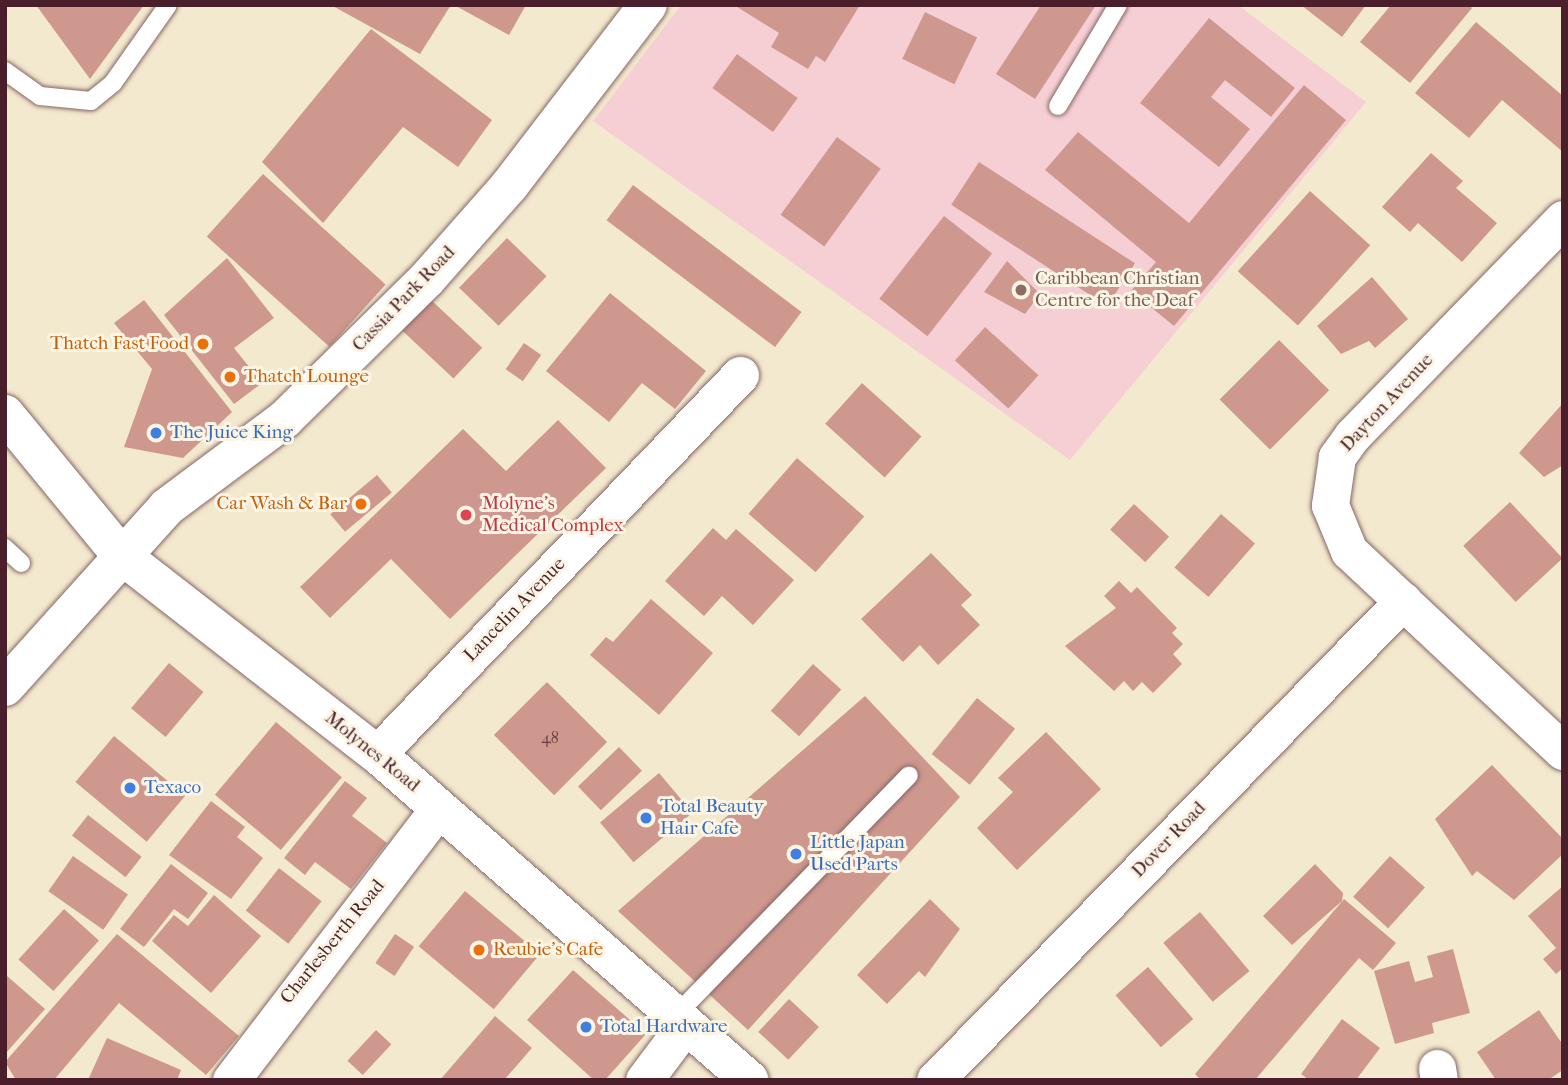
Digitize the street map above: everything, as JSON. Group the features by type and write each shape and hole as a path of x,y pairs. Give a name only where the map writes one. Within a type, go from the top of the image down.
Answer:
{"main road":[{"name":"Cassia Park Road","path":"5,687 167,507 285,419 427,279 509,186 648,5"},
{"name":"Molynes Road","path":"5,414 121,555 377,754 750,1080"}],"street":[{"name":"Dayton Avenue","path":"1563,219 1338,457 1330,505 1337,529 1349,551 1563,751"},
{"name":"Lancelin Avenue","path":"377,754 740,375"},
{"name":"Dover Road","path":"935,1080 1403,601"},
{"name":"Charlesberth Road","path":"231,1080 439,808"},
{"path":"644,1080 681,1019"}],"lane":[{"path":"5,71 40,96 91,101 113,83 168,5"},
{"path":"1058,106 1118,5"},
{"path":"5,548 21,563"},
{"path":"681,1019 909,775"}],"shaded area":[{"name":"Caribbean Christian Centre for the Deaf","path":"681,5 1238,5 1366,102 1070,460 593,121"}],"building":[{"path":"36,5 144,5 90,79"},
{"path":"331,5 451,5 420,54"},
{"path":"454,5 526,5 509,35"},
{"path":"734,5 860,5 825,62 816,56 808,69 771,47 779,33"},
{"path":"1041,5 1096,5 1035,99 996,74"},
{"path":"1301,5 1366,5 1342,37"},
{"path":"1391,5 1469,5 1472,8 1410,83 1360,42"},
{"path":"925,12 977,37 954,84 902,59"},
{"path":"1209,18 1295,88 1271,117 1225,80 1211,97 1250,129 1219,167 1140,103"},
{"path":"1476,22 1563,96 1563,152 1502,100 1469,138 1415,93"},
{"path":"371,29 492,120 458,167 403,127 323,223 262,162"},
{"path":"737,54 798,98 773,132 712,88"},
{"path":"1304,85 1346,120 1174,326 1131,291 1156,262 1045,170 1078,132 1189,223"},
{"path":"837,137 881,169 824,246 781,215"},
{"path":"1431,153 1463,181 1456,188 1497,223 1462,262 1418,223 1410,232 1382,207"},
{"path":"979,162 1135,263 1107,306 951,205"},
{"path":"263,174 386,284 329,347 207,236"},
{"path":"633,185 802,312 775,347 607,220"},
{"path":"1310,191 1370,245 1298,325 1238,271"},
{"path":"944,216 992,254 927,336 879,299"},
{"path":"507,238 547,276 499,326 459,288"},
{"path":"227,258 274,318 234,348 262,383 234,404 164,315"},
{"path":"1007,261 1040,294 1025,314 984,292"},
{"path":"1372,277 1408,319 1375,348 1369,341 1341,354 1317,326"},
{"path":"610,293 706,371 675,409 642,383 609,422 546,371"},
{"path":"144,300 232,412 183,458 124,447 152,369 114,323"},
{"path":"431,300 482,348 454,378 402,331"},
{"path":"985,327 1039,375 1008,409 955,360"},
{"path":"1279,340 1329,390 1270,450 1220,399"},
{"path":"524,343 541,355 523,381 506,369"},
{"path":"862,383 921,437 885,477 825,424"},
{"path":"1563,403 1563,465 1544,477 1519,453"},
{"name":"Molyne's Medical Complex","path":"558,420 606,468 450,619 391,559 330,618 300,587 463,429 506,471"},
{"path":"797,458 864,516 816,572 748,514"},
{"name":"Car Wash & Bar","path":"377,475 392,493 345,532 330,514"},
{"path":"1510,502 1563,558 1516,602 1463,546"},
{"path":"1134,504 1169,537 1145,562 1110,530"},
{"path":"1221,514 1255,544 1208,597 1174,568"},
{"path":"713,528 726,540 736,529 794,580 753,625 722,596 704,616 665,581"},
{"path":"931,553 972,595 961,605 980,625 938,665 920,645 903,662 861,619"},
{"path":"1119,581 1131,593 1137,587 1177,628 1172,633 1183,644 1173,654 1182,664 1153,693 1142,682 1133,691 1124,681 1114,691 1065,646 1116,608 1104,596"},
{"path":"651,599 713,653 659,715 590,655 606,637 613,642"},
{"name":"Texaco","path":"169,663 203,692 166,737 131,708"},
{"path":"813,664 841,689 799,736 771,711"},
{"path":"547,682 607,742 554,795 494,735"},
{"name":"Little Japan Used Parts","path":"865,696 960,797 748,1030 618,911"},
{"path":"977,698 1015,729 970,785 932,754"},
{"path":"276,722 342,777 281,850 215,795"},
{"path":"1046,732 1101,789 1017,870 977,828 1013,792 998,778"},
{"name":"Texaco","path":"114,736 185,796 147,842 75,782"},
{"path":"619,747 642,771 601,810 578,787"},
{"path":"1492,765 1563,839 1563,854 1514,900 1477,871 1472,876 1435,819"},
{"name":"Total Beauty Hair Cafe","path":"659,773 692,813 633,862 600,822"},
{"path":"345,781 367,798 352,816 387,843 351,889 315,862 305,875 284,858"},
{"path":"211,801 245,827 237,837 263,858 231,899 169,855"},
{"path":"88,815 142,857 126,877 72,835"},
{"path":"73,856 128,894 103,930 48,891"},
{"path":"1390,856 1425,887 1388,928 1353,897"},
{"path":"171,864 208,893 188,919 174,909 144,947 120,929"},
{"path":"1315,864 1343,893 1342,901 1292,945 1263,916"},
{"path":"279,868 322,901 288,944 246,911"},
{"path":"1563,886 1563,968 1556,974 1543,959 1556,948 1528,916"},
{"name":"Reubie's Cafe","path":"465,891 540,954 494,1009 419,946"},
{"path":"214,895 261,936 211,993 152,941 174,915 188,926"},
{"path":"930,899 960,929 925,977 919,971 887,1004 857,975"},
{"path":"1344,899 1396,943 1373,970 1359,958 1255,1080 1201,1080 1195,1074"},
{"path":"64,909 99,940 53,991 18,960"},
{"path":"1200,912 1249,971 1213,1002 1163,943"},
{"path":"117,934 239,1036 206,1075 119,1003 54,1080 16,1080 5,1062"},
{"path":"395,934 414,947 394,976 375,963"},
{"path":"1453,949 1470,1013 1432,1023 1434,1033 1395,1044 1374,971 1409,961 1415,982 1433,977 1427,956"},
{"path":"1148,967 1193,1019 1161,1047 1116,995"},
{"name":"Total Hardware","path":"573,970 646,1034 605,1080 594,1080 527,1020"},
{"path":"5,977 45,1009 5,1054"},
{"path":"789,999 819,1027 788,1060 758,1032"},
{"path":"1539,1010 1563,1045 1563,1070 1548,1080 1496,1080 1477,1052"},
{"path":"495,1016 532,1048 504,1080 440,1080"},
{"path":"1342,1019 1380,1048 1356,1080 1309,1080 1301,1074"},
{"path":"376,1030 391,1044 363,1075 347,1061"},
{"path":"107,1038 181,1070 177,1080 88,1080"}],"place":[{"name":"Caribbean Christian Centre for the Deaf","path":"1021,290"},
{"name":"Thatch Fast Food","path":"203,344"},
{"name":"Thatch Lounge","path":"230,377"},
{"name":"The Juice King","path":"156,433"},
{"name":"Car Wash & Bar","path":"361,504"},
{"name":"Molyne's Medical Complex","path":"466,515"},
{"name":"Texaco","path":"130,788"},
{"name":"Total Beauty Hair Cafe","path":"646,818"},
{"name":"Little Japan Used Parts","path":"796,854"},
{"name":"Reubie's Cafe","path":"479,950"},
{"name":"Total Hardware","path":"586,1027"}]}
